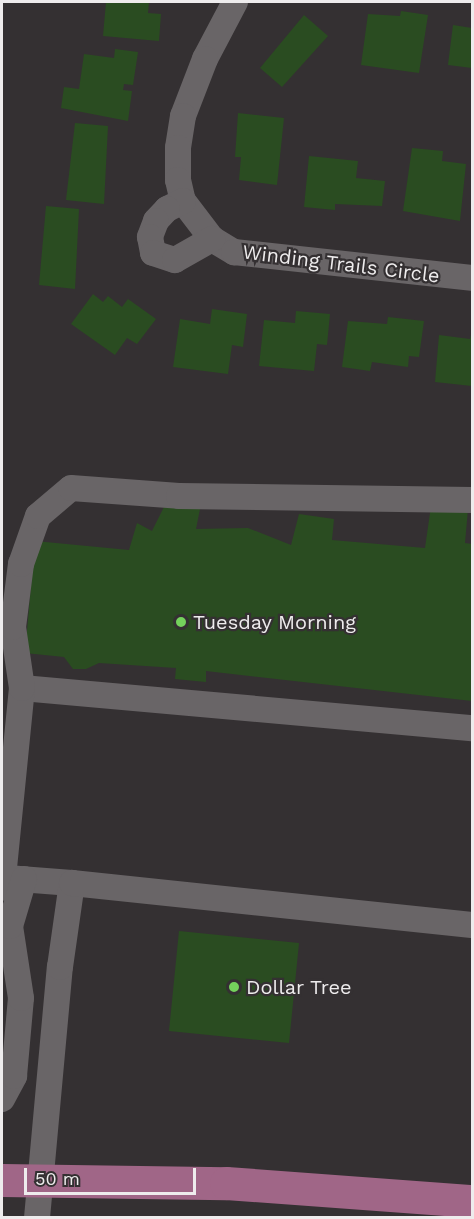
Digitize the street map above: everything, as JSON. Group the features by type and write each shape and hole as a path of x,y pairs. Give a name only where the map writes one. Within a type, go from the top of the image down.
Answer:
{"main road":[{"path":"2,1180 226,1183 472,1202"}],"street":[{"path":"212,239 175,261 153,253 150,237 156,222 167,209 183,201 178,159 183,116 228,5"},
{"name":"Winding Trails Circle","path":"183,201 212,239 234,252 472,278"},
{"path":"2,1099 14,1076 21,998 10,926 10,882 22,688 13,627 21,564 38,516 71,488 179,496 472,500"},
{"path":"22,688 472,728"},
{"path":"10,882 72,883 472,925"},
{"path":"37,1218 39,1179 72,883"}],"building":[{"path":"106,2 149,2 148,13 161,14 159,41 103,36"},
{"path":"401,11 428,15 419,73 361,65 368,14 400,16"},
{"path":"304,15 328,36 282,87 260,68"},
{"path":"453,25 472,28 472,68 448,65"},
{"path":"115,49 138,52 133,85 124,84 123,90 132,91 128,121 61,108 64,87 79,89 84,54 114,58"},
{"path":"238,113 284,118 277,185 239,180 241,157 235,157"},
{"path":"75,123 108,126 104,204 66,200"},
{"path":"412,148 443,151 442,161 466,164 460,221 403,211"},
{"path":"309,156 358,161 356,178 385,181 382,206 335,204 335,210 304,207"},
{"path":"46,206 79,209 75,289 39,285"},
{"path":"93,294 103,302 108,296 122,307 128,299 156,319 137,344 127,338 115,355 71,324"},
{"path":"212,309 247,314 243,347 232,345 228,374 173,367 180,319 210,324"},
{"path":"296,311 330,314 327,345 317,344 314,371 259,366 264,320 295,323"},
{"path":"388,317 424,321 419,357 409,356 408,367 372,362 370,371 342,367 348,321 387,324"},
{"path":"472,330 472,386 435,382 439,335 470,339"},
{"path":"165,505 200,509 196,529 248,528 291,545 299,514 334,519 332,540 425,548 431,506 468,509 465,543 472,544 472,701 206,671 206,682 175,679 176,668 99,663 86,669 73,669 64,657 25,653 35,541 129,550 137,523 152,531"},
{"name":"Dollar Tree","path":"179,931 299,943 289,1043 169,1031"}],"place":[{"name":"Tuesday Morning","path":"181,622"},
{"name":"Dollar Tree","path":"234,987"}]}
